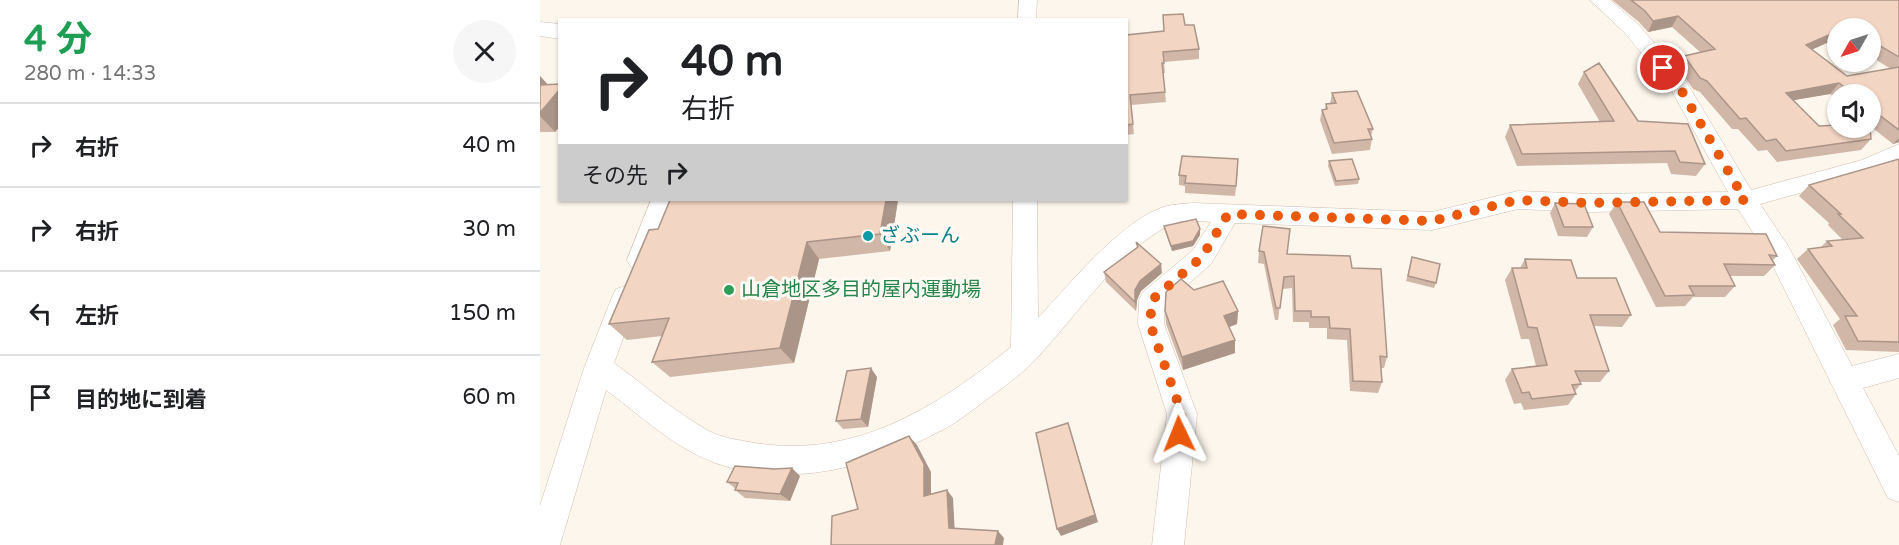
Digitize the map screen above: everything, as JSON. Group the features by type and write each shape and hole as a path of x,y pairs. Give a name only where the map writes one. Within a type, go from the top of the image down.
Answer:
{"street":[{"path":"1027,18 1028,0"},
{"path":"1599,0 1631,28 1677,83 1745,200 1778,251 1899,488"},
{"path":"540,29 558,32"},
{"path":"598,368 697,440 730,453 772,459 818,459 879,445 937,418 990,381 1025,352 1108,259 1146,228 1167,215 1193,212 1432,221 1518,200 1590,203 1745,200 1869,166 1899,152"},
{"path":"544,545 598,368 663,201"},
{"path":"1025,201 1025,352"},
{"path":"1168,545 1182,414 1150,324 1152,300 1202,257 1228,214"},
{"path":"1844,381 1899,366"}],"building":[{"path":"1631,0 1899,0 1899,57 1881,46 1881,18 1827,18 1827,36 1806,45 1827,61 1827,72 1842,72 1847,76 1881,72 1881,70 1899,67 1899,130 1881,116 1881,84 1827,84 1786,93 1819,126 1827,126 1827,138 1871,139 1786,151 1776,139 1766,141 1746,118 1740,119 1707,81 1700,78 1684,56 1715,49 1678,16 1653,21"},
{"path":"1183,14 1185,25 1194,25 1199,49 1163,52 1165,92 1130,95 1133,124 1128,125 1128,35 1164,31 1163,15"},
{"path":"1599,63 1638,121 1688,124 1705,164 1680,162 1675,151 1522,154 1510,125 1614,121 1584,72"},
{"path":"558,84 558,91 540,113 540,85"},
{"path":"1357,91 1373,129 1368,129 1372,139 1334,143 1322,110 1327,109 1326,104 1336,103 1332,93"},
{"path":"1182,156 1238,159 1236,186 1185,183 1186,176 1179,175"},
{"path":"1352,159 1359,179 1336,181 1329,161"},
{"path":"1899,159 1899,342 1858,341 1845,316 1857,316 1808,249 1832,246 1827,241 1863,238 1809,185"},
{"path":"670,201 886,201 880,234 807,242 780,348 652,362 669,318 609,324 649,230 658,229"},
{"path":"1617,202 1644,202 1660,232 1766,234 1777,256 1769,255 1775,265 1724,264 1735,286 1689,286 1694,295 1665,296"},
{"path":"1555,203 1584,204 1593,227 1564,227"},
{"path":"1196,219 1200,229 1193,241 1171,246 1164,226"},
{"path":"1263,226 1290,229 1287,254 1350,256 1352,268 1381,269 1387,357 1380,356 1382,382 1353,381 1350,329 1330,328 1329,317 1311,317 1311,311 1295,311 1294,276 1284,277 1280,308 1276,308 1264,252 1259,251"},
{"path":"1136,242 1161,264 1140,281 1135,290 1135,302 1104,272 1138,247"},
{"path":"1412,257 1440,264 1436,283 1408,276"},
{"path":"1525,259 1571,260 1577,278 1616,278 1631,315 1590,315 1609,371 1575,371 1581,384 1572,385 1576,394 1532,399 1529,392 1522,393 1512,369 1547,365 1537,328 1528,327 1512,268 1527,268"},
{"path":"1181,279 1194,290 1223,281 1238,311 1224,316 1235,340 1182,357 1165,311 1166,292"},
{"path":"871,368 861,419 836,421 847,371"},
{"path":"1068,423 1095,515 1057,529 1036,433"},
{"path":"909,436 924,464 924,496 947,490 949,528 998,531 995,545 831,545 832,516 858,509 846,463"},
{"path":"735,466 792,468 780,494 735,490 738,483 727,482"}],"place":[{"name":"ざぶーん","path":"868,236"},
{"name":"山倉地区多目的屋内運動場","path":"729,290"}],"route":[{"path":"1179,434 1182,414 1150,324 1152,300 1202,257 1228,214 1432,221 1518,200 1590,203 1745,200 1677,83 1663,68"}]}
